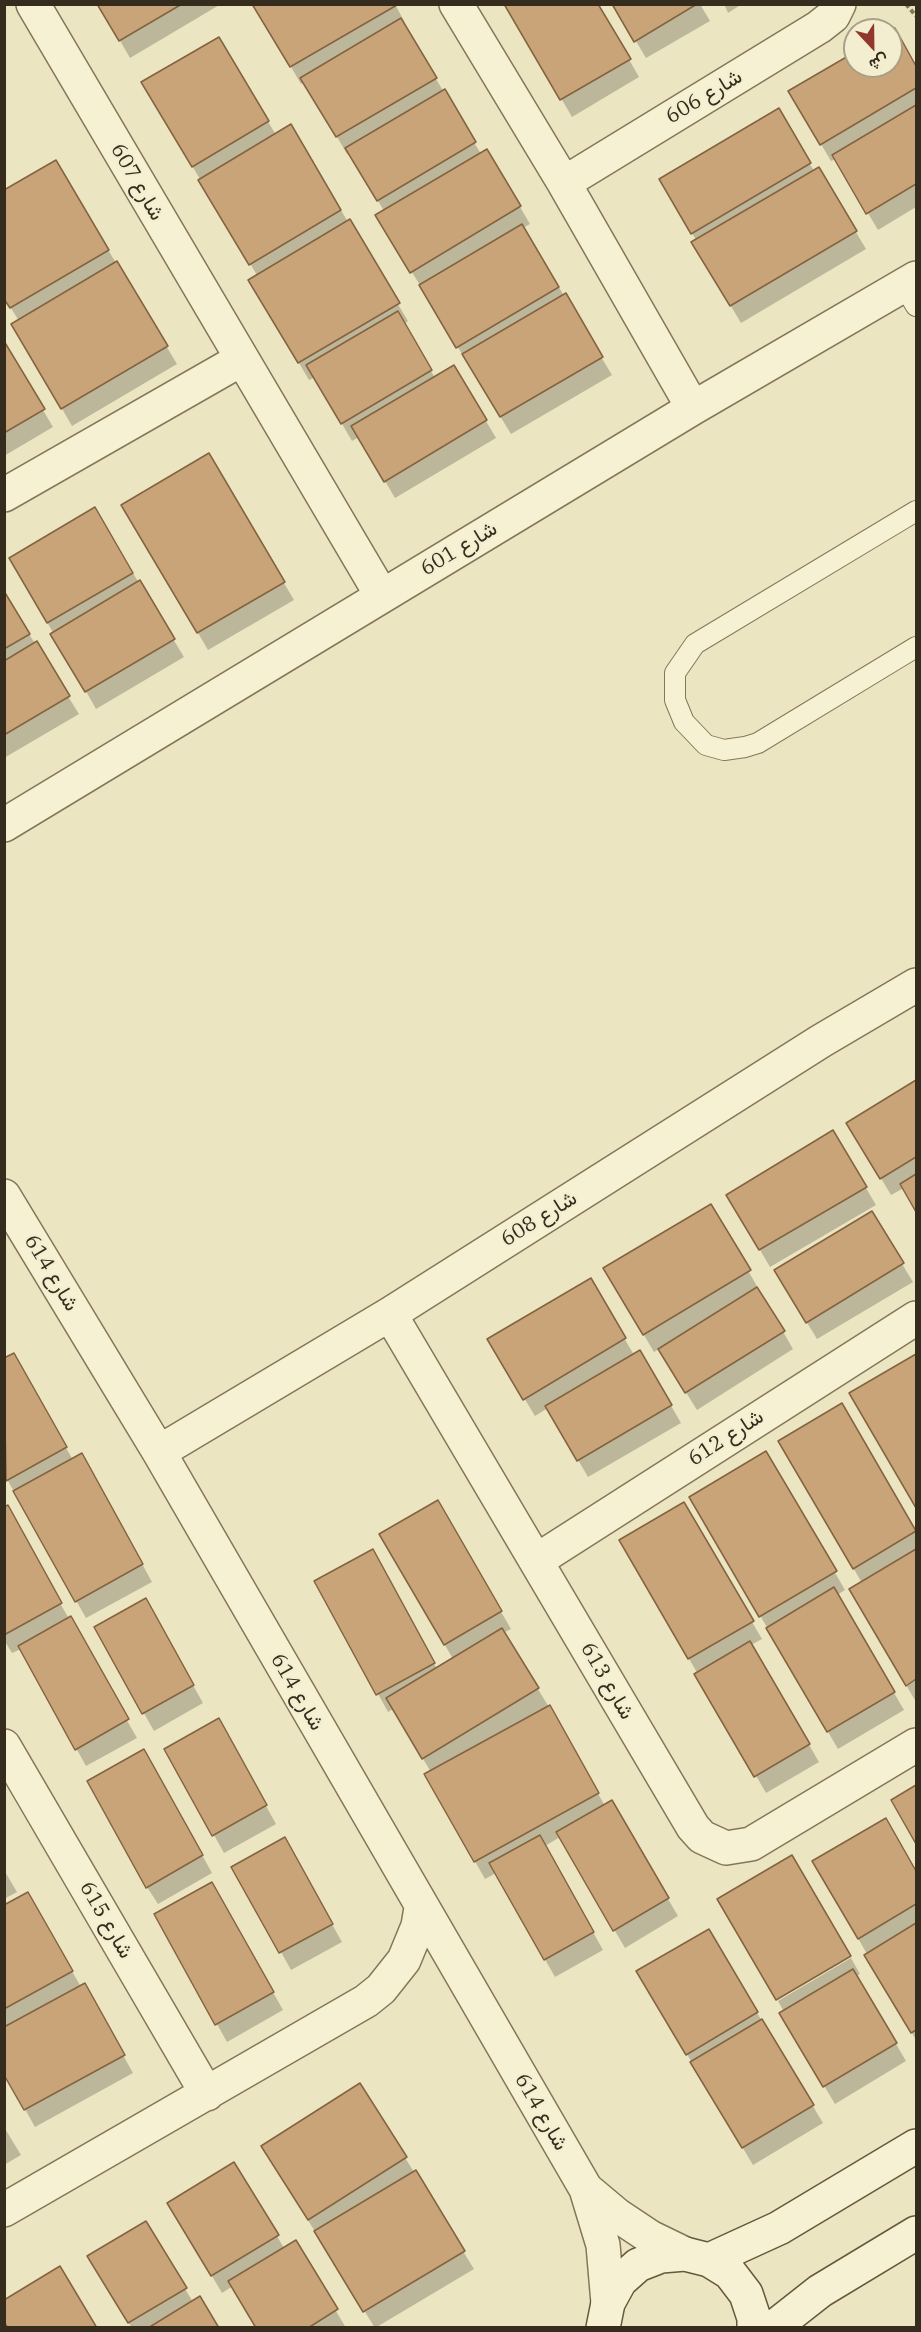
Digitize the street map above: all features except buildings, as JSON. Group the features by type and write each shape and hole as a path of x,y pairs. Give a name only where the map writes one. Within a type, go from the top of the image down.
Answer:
{"street":[{"name":"شارع 607","path":"33,4 382,596"},
{"path":"456,4 564,183 693,408"},
{"name":"شارع 606","path":"564,183 819,27 832,16 839,4"},
{"name":"شارع 601","path":"4,825 693,408 912,290"},
{"path":"4,495 242,359"},
{"name":"شارع 608","path":"159,1452 390,1314 820,1041 916,984"},
{"name":"شارع 614","path":"4,1196 159,1452 421,1908 586,2189 603,2245 604,2321"},
{"name":"شارع 613","path":"390,1314 693,1827 713,1844 726,1848 752,1844 916,1746"},
{"name":"شارع 612","path":"536,1561 916,1318"},
{"name":"شارع 615","path":"4,1746 207,2094"},
{"path":"4,2210 351,2011 381,1989 408,1952 418,1926 421,1908"},
{"path":"604,2321 620,2281 638,2265 661,2256 697,2257 779,2228 916,2146"},
{"name":"شارع 614","path":"586,2189 617,2215 650,2237 730,2273 746,2294 754,2318 753,2328"},
{"path":"773,2328 820,2291 916,2232"}],"lane":[{"path":"916,511 695,644 675,672 675,700 684,722 706,745 724,750 745,747 758,743 916,647"}],"path":[{"path":"906,4 916,16"}]}
